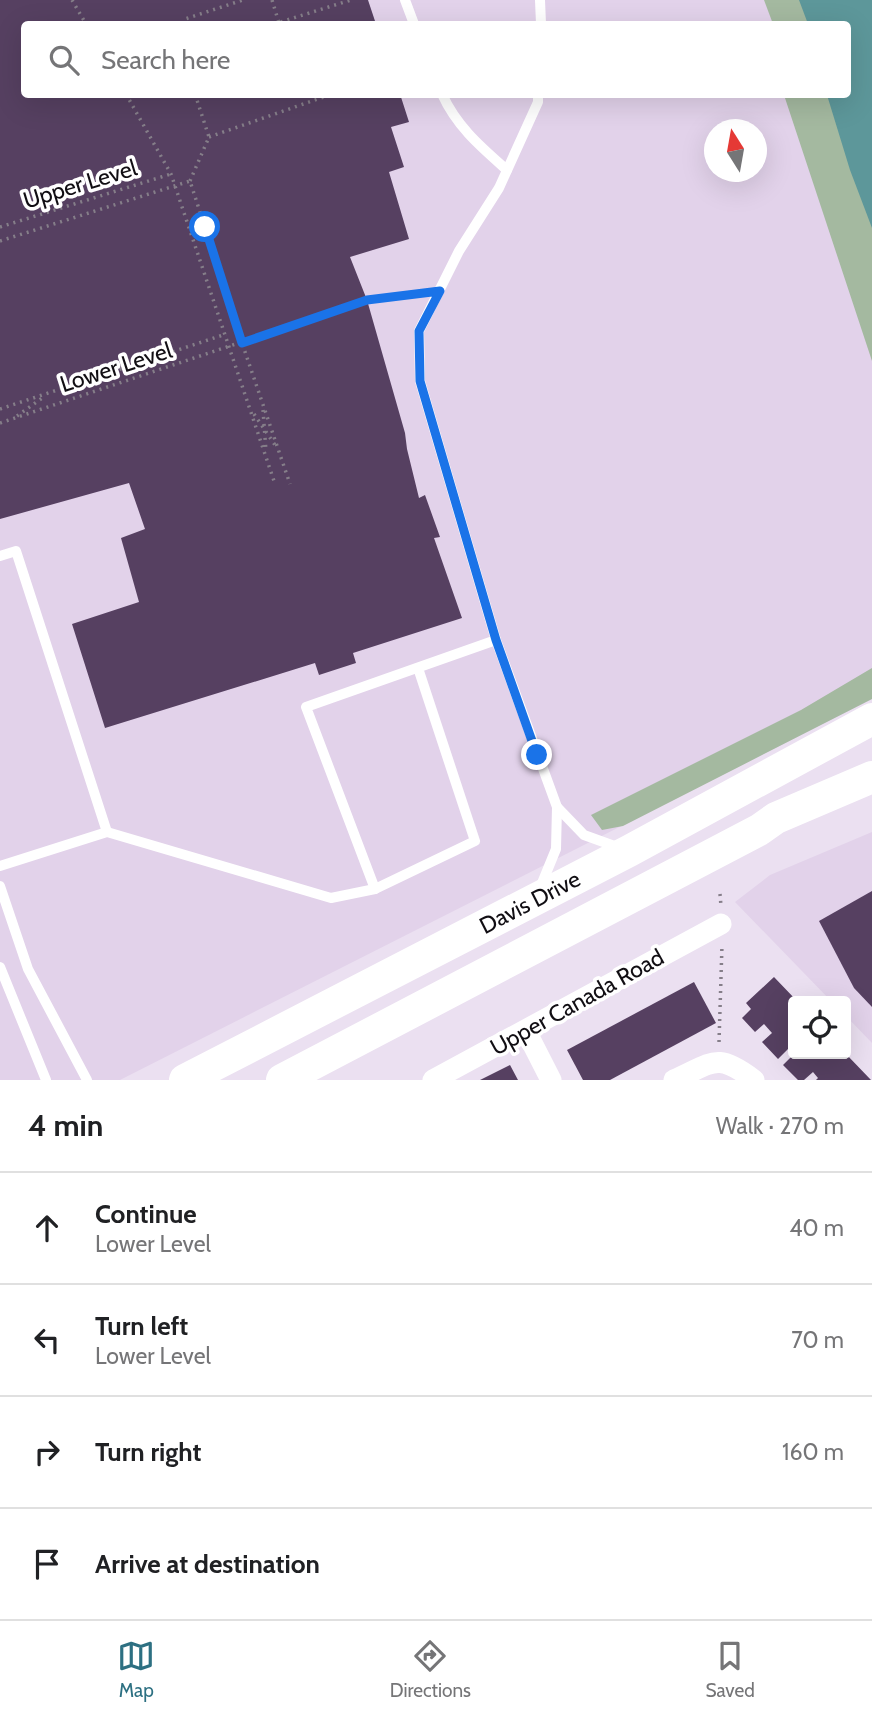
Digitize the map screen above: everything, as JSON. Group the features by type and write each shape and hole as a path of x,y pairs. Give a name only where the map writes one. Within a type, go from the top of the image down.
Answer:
{"main road":[{"name":"Davis Drive","path":"185,1080 536,899 872,719"},
{"path":"776,818 835,773 872,754"},
{"name":"Davis Drive","path":"282,1080 758,830 776,818 872,777"}],"street":[{"name":"Upper Canada Road","path":"433,1080 721,924"},
{"path":"526,1031 551,1080"},
{"path":"674,1080 711,1062 733,1064 754,1080"}],"lane":[{"path":"405,0 413,21"},
{"path":"540,0 541,21"},
{"path":"444,98 452,115 477,143 507,170"},
{"path":"536,899 556,849 556,807 496,640 420,381 419,331 459,251 499,188 538,98"},
{"path":"0,556 16,551 107,832"},
{"path":"375,889 306,707 496,640"},
{"path":"0,866 107,832 331,898 375,889 475,841 418,668"},
{"path":"726,799 872,726"},
{"path":"818,800 872,770"},
{"path":"556,807 584,835 629,850"},
{"path":"0,886 28,970 87,1080"},
{"path":"0,967 46,1080"}],"path":[{"path":"72,0 84,21"},
{"path":"186,21 185,19 243,0"},
{"path":"272,0 276,21"},
{"path":"285,21 351,0"},
{"name":"Upper Level","path":"128,98 171,174 275,484"},
{"path":"196,98 209,137 190,181 290,484"},
{"path":"209,137 321,98"},
{"name":"Upper Level","path":"0,227 171,174"},
{"path":"0,241 190,181"},
{"name":"Lower Level","path":"0,423 367,300 440,291"},
{"path":"0,409 226,334"},
{"path":"12,419 50,393"},
{"path":"263,404 267,458"},
{"path":"251,409 279,450"},
{"path":"720,894 720,1063"}],"shaded area":[{"path":"0,0 872,0 872,699 120,1080 0,1080"},
{"path":"764,0 872,0 872,361 785,98 851,98 851,21 772,21"},
{"path":"799,0 872,0 872,228 850,170 828,98 851,98 851,21 807,21"},
{"path":"872,668 872,699 623,826 602,830 591,815 801,710"},
{"path":"872,832 872,1043 851,1021 851,996 826,996 735,902 770,875"}],"building":[{"path":"0,0 368,0 375,21 21,21 21,98 401,98 409,122 391,127 404,167 389,172 409,239 350,257 367,300 405,433 419,498 425,495 440,537 434,538 462,618 353,653 356,663 319,675 315,663 105,728 72,624 139,602 121,538 145,529 129,483 0,519"},
{"path":"872,891 872,1007 854,988 819,921"},
{"path":"774,977 792,996 788,996 788,1049 778,1059 762,1042 772,1033 764,1024 755,1032 742,1018 751,1009 746,1003"},
{"path":"694,982 716,1023 610,1080 583,1080 567,1050"},
{"path":"789,1059 851,1059 871,1080 816,1080 818,1078 813,1072 804,1080 798,1080 783,1065"},
{"path":"510,1065 518,1080 480,1080"}],"route":[{"path":"205,227 242,343 367,300 440,291 419,331 420,381 496,640 537,755"}]}
